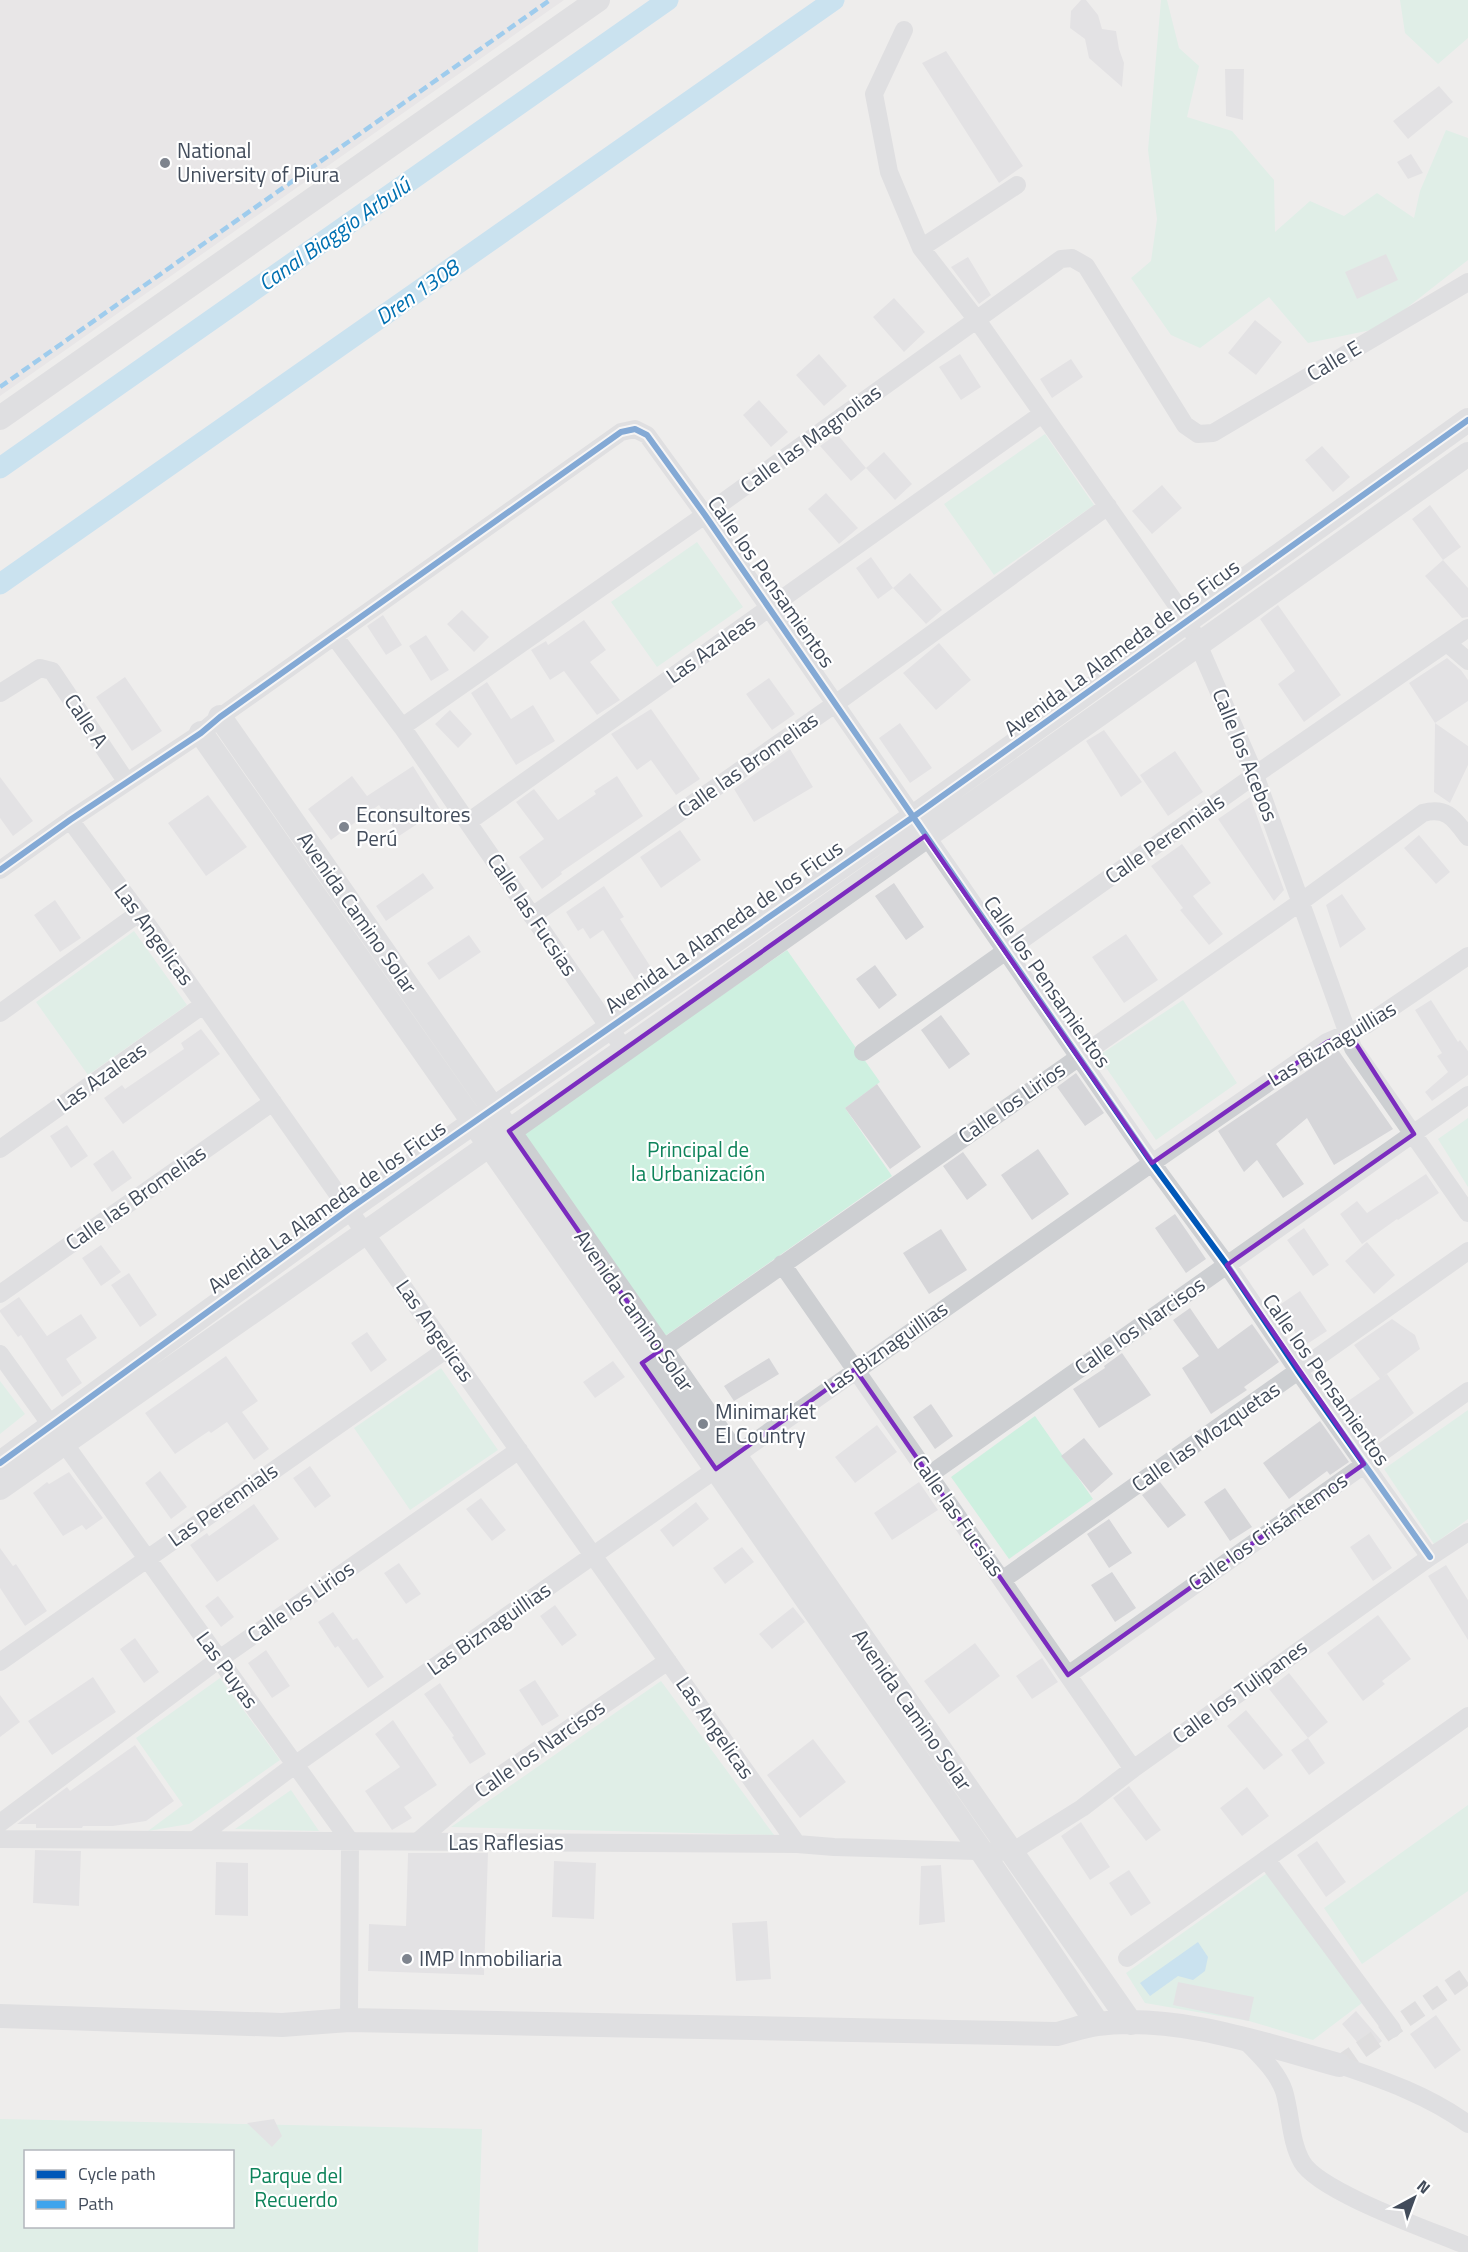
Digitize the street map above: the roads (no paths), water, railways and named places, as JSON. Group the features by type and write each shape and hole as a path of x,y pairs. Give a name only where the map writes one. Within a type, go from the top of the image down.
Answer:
{"street":[{"path":"0,418 598,0"},
{"name":"Calle los Acebos","path":"904,30 874,94 889,172 921,248 977,320 1188,621 1255,775 1353,1047 1468,1213"},
{"path":"921,248 1017,185"},
{"name":"Calle las Magnolias","path":"402,727 705,515 1061,259 1072,258 1086,266 1185,425 1198,434"},
{"name":"Calle E","path":"1198,434 1213,433 1468,282"},
{"name":"Las Azaleas","path":"468,822 1042,414"},
{"name":"Avenida La Alameda de los Ficus","path":"0,1462 57,1434 365,1233 489,1146 624,1049 1188,621 1468,420"},
{"name":"Calle los Pensamientos","path":"334,636 621,432 635,429 647,435 705,515 1078,1057 1227,1265 1299,1372 1430,1557"},
{"name":"Avenida La Alameda de los Ficus","path":"0,1488 57,1434 349,1209 609,1028 1199,643 1468,454"},
{"name":"Calle las Bromelias","path":"532,916 835,704 1108,506"},
{"name":"Calle Perennials","path":"863,1052 1255,775 1468,628"},
{"path":"0,870 126,781 201,733 334,636"},
{"name":"Calle las Fucsias","path":"334,636 402,727 624,1049"},
{"path":"1447,643 1468,661"},
{"name":"Calle A","path":"0,693 40,668 52,671 126,781"},
{"name":"Avenida Camino Solar","path":"220,717 509,1131 651,1356"},
{"name":"Avenida Camino Solar","path":"201,733 489,1146 651,1356 726,1463 1012,1852 1131,2023"},
{"name":"Calle los Lirios","path":"651,1356 1302,901 1423,813 1435,810 1452,816 1468,837"},
{"name":"Las Angelicas","path":"70,820 349,1209 797,1844"},
{"path":"0,1013 139,914"},
{"name":"Las Biznaguillias","path":"196,1839 296,1764 1152,1162 1327,1042 1366,1025 1468,956"},
{"name":"Las Azaleas","path":"0,1149 203,1005"},
{"name":"Calle los Narcisos","path":"930,1475 1468,1095"},
{"name":"Calle las Bromelias","path":"0,1294 273,1102"},
{"name":"Calle las Mozquetas","path":"1002,1580 1468,1251"},
{"name":"Calle las Fucsias","path":"782,1264 1133,1769"},
{"name":"Las Perennials","path":"0,1662 447,1349"},
{"name":"Las Puyas","path":"0,1354 350,1841"},
{"name":"Calle los Crisántemos","path":"1068,1675 1468,1391"},
{"name":"Calle los Lirios","path":"0,1823 218,1660 519,1450"},
{"name":"Avenida Camino Solar","path":"726,1463 1098,2024"},
{"name":"Calle los Tulipanes","path":"1012,1852 1082,1808 1133,1769 1468,1532"},
{"name":"Calle los Narcisos","path":"417,1842 472,1794 668,1661"},
{"path":"1127,1958 1468,1716"},
{"name":"Las Raflesias","path":"0,1839 797,1844 1012,1852"},
{"path":"349,2020 350,1841"},
{"path":"1266,1859 1392,2029"},
{"path":"0,2016 282,2025 349,2020 1057,2034 1098,2024 1131,2023 1180,2027 1245,2040 1339,2065 1399,2085 1447,2109 1468,2124"},
{"path":"1245,2040 1271,2069 1283,2089 1297,2151 1303,2164 1314,2176 1338,2191 1468,2246"}],"water":[{"path":"1198,1942 1208,1957 1205,1971 1193,1980 1178,1976 1150,1996 1140,1983"}],"waterway":[{"name":"Canal Biaggio Arbulú","path":"0,468 668,0"},
{"name":"Dren 1308","path":"0,584 834,0"}],"tunnel":[{"path":"1339,2065 1468,1975"}],"place":[{"name":"National University of Piura","path":"165,163"},
{"name":"Econsultores Perú","path":"344,827"},
{"name":"Minimarket El Country","path":"703,1424"},
{"name":"IMP Inmobiliaria","path":"407,1959"}],"park label":[{"name":"Principal de la Urbanización","path":"698,1162"},
{"name":"Parque del Recuerdo","path":"296,2188"}]}
